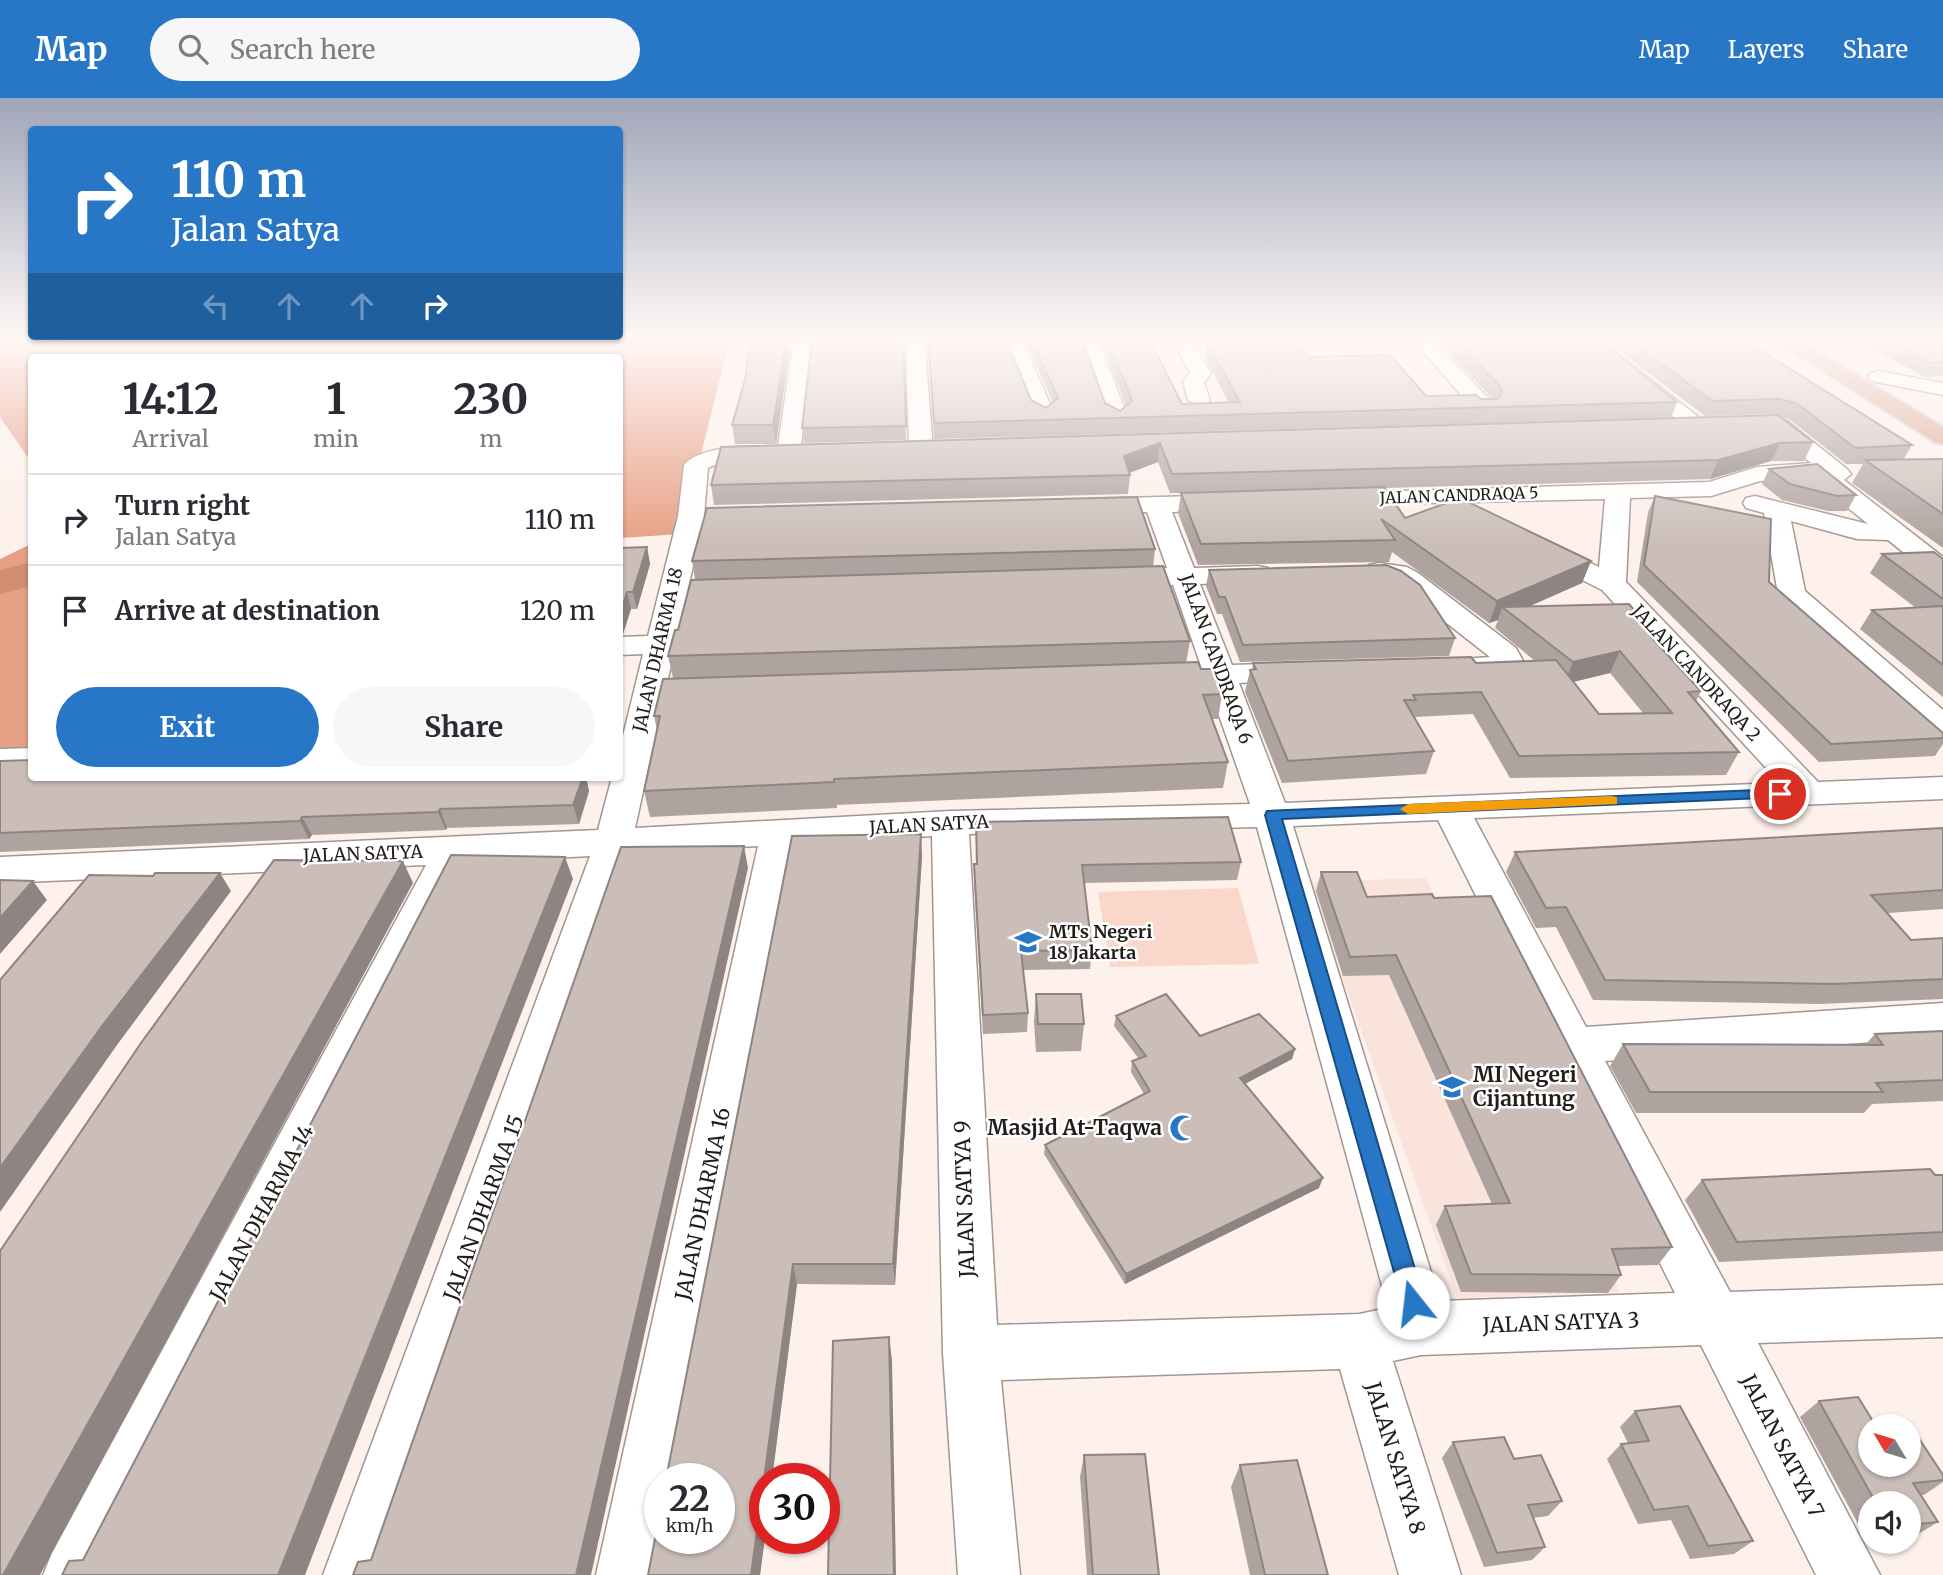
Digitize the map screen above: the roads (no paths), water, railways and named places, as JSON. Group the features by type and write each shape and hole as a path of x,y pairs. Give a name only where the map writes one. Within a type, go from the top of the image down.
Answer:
{"main road":[{"path":"1892,406 1943,437"},
{"path":"1927,406 1943,415"}],"street":[{"path":"794,406 788,455 815,454"},
{"path":"921,451 924,406"},
{"path":"1040,406 1044,415"},
{"path":"1113,406 1117,418"},
{"path":"1673,406 1699,426"},
{"path":"1747,424 1777,425 1834,469 1890,532 1943,570"},
{"path":"1658,427 1723,425"},
{"path":"894,452 949,450"},
{"name":"JALAN DHARMA 18","path":"623,774 629,729 663,692 659,644 686,591 705,516 696,465 713,456 788,455"},
{"name":"JALAN CANDRAQA 5","path":"1309,499 1711,489 1757,474 1834,469"},
{"path":"1711,489 1857,531 1890,532"},
{"path":"1612,584 1618,490"},
{"path":"1433,495 1481,519"},
{"path":"1061,507 1254,502"},
{"name":"JALAN CANDRAQA 6","path":"1157,505 1186,576 1272,815 1421,1328"},
{"path":"1776,509 1792,594 1943,727"},
{"name":"JALAN CANDRAQA 2","path":"1517,536 1612,584 1808,792"},
{"path":"1359,572 1385,571 1408,579 1505,654 1508,661 1499,666 1430,668"},
{"path":"1088,579 1279,574"},
{"path":"623,646 659,644"},
{"path":"1138,677 1333,671"},
{"path":"0,760 28,758"},
{"name":"JALAN DHARMA 18","path":"614,842 622,781"},
{"name":"JALAN SATYA","path":"0,870 452,851 950,824 1272,815 1943,788"},
{"name":"JALAN SATYA 7","path":"1450,808 1576,1045 1849,1575"},
{"name":"JALAN SATYA 9","path":"950,824 971,1353 989,1575"},
{"name":"JALAN DHARMA 16","path":"627,1575 779,833"},
{"name":"JALAN DHARMA 15","path":"354,1575 614,842"},
{"name":"JALAN DHARMA 14","path":"74,1575 452,851"},
{"path":"248,902 281,857"},
{"path":"69,905 103,864"},
{"path":"1576,1045 1943,1020"},
{"name":"JALAN SATYA 3","path":"971,1353 1359,1341 1421,1328 1715,1316 1943,1311"},
{"name":"JALAN SATYA 8","path":"1359,1341 1430,1575"}],"waterway":[{"path":"0,582 28,575"}],"place":[{"name":"MTs Negeri 18 Jakarta","path":"1028,942"},
{"name":"MI Negeri Cijantung","path":"1452,1087"},
{"name":"Masjid At-Taqwa","path":"1183,1128"}]}
